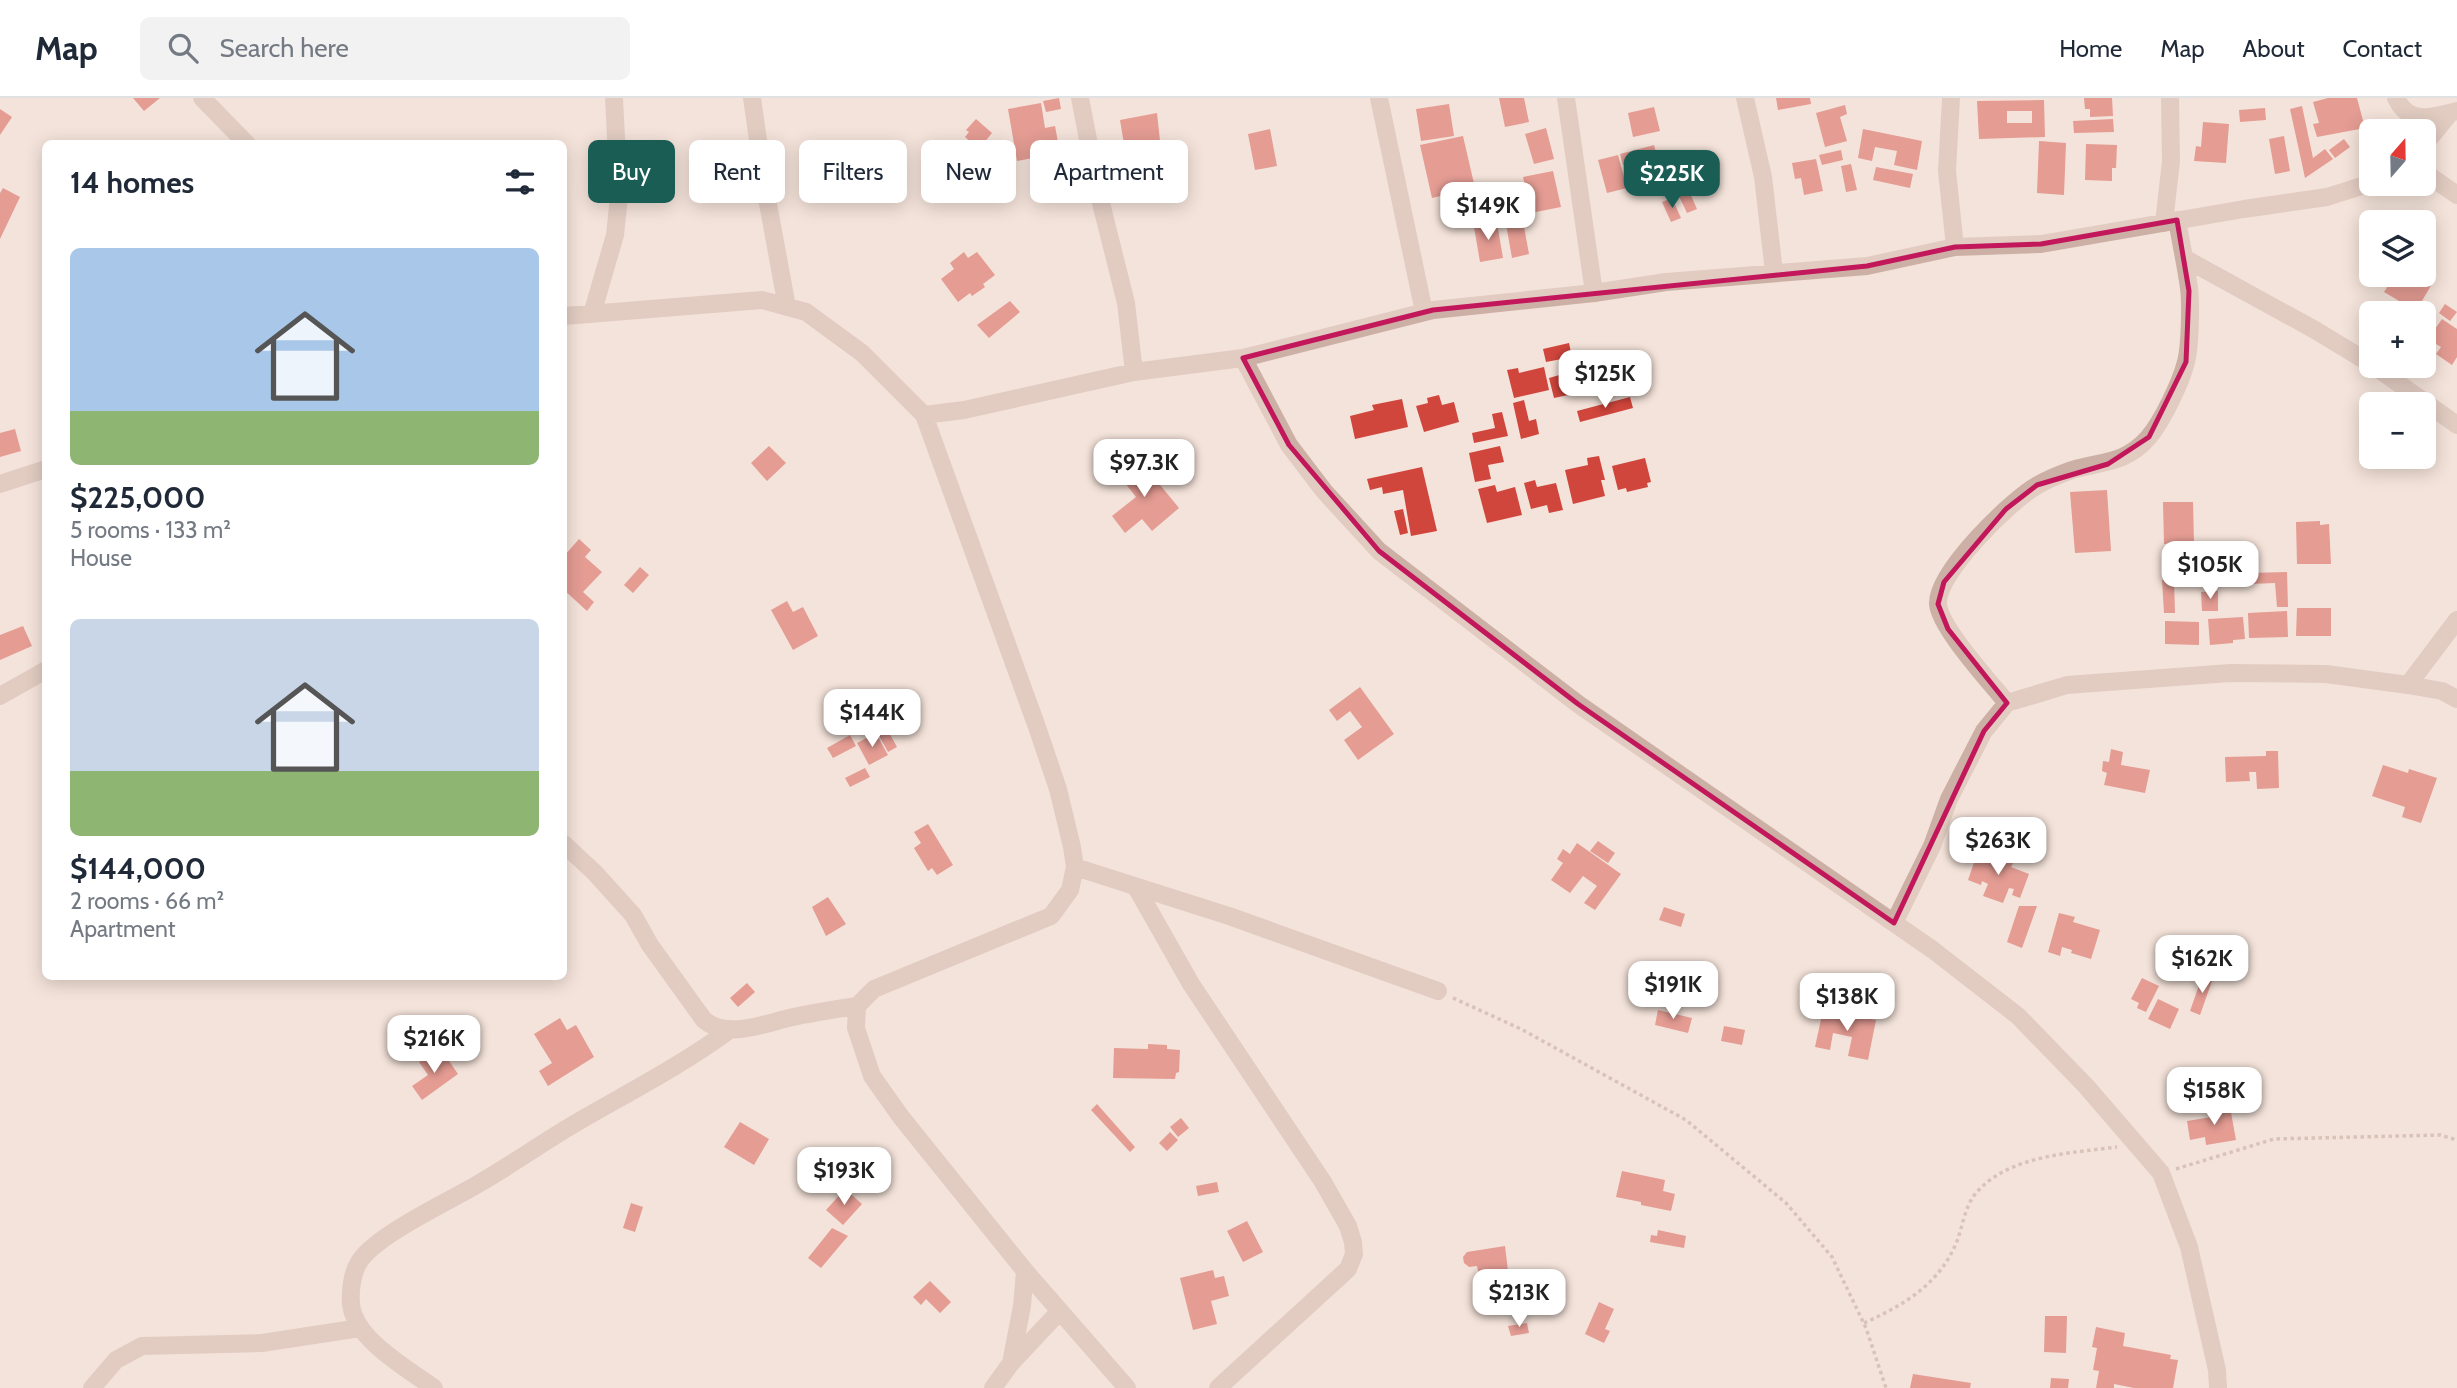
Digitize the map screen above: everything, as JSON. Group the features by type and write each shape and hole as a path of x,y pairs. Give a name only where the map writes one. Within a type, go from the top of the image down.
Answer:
{"street":[{"path":"202,98 243,140"},
{"path":"592,314 615,235 620,197 614,98"},
{"path":"752,98 787,307"},
{"path":"1080,98 1098,191 1126,303 1134,372"},
{"path":"1379,98 1424,312"},
{"path":"1566,98 1594,293"},
{"path":"1745,98 1763,177 1774,272"},
{"path":"1951,98 1947,171 1955,247"},
{"path":"2007,703 1948,629 1938,604 1944,582 1960,559 2006,509 2037,485 2073,470 2108,464 2132,453 2149,437 2167,408 2186,362 2189,290 2184,258 2171,221 2170,98"},
{"path":"2396,98 2401,108 2410,114 2428,118 2454,112"},
{"path":"2436,132 2454,112"},
{"path":"2436,180 2457,195"},
{"path":"924,415 964,411 1134,372 1243,358 1424,312 1666,282 1867,266 1955,247 2041,244 2327,197 2359,187"},
{"path":"2184,258 2359,357"},
{"path":"567,316 762,300 806,312 862,354 924,415 1058,789 1075,867 1070,890 1051,916 874,989 857,1006 720,1029 704,1020 650,945 633,915 567,847"},
{"path":"1243,358 1289,444 1324,491 1379,551 1578,704 1933,950 2018,1016 2086,1086 2161,1173 2189,1247 2217,1370 2218,1388"},
{"path":"2391,378 2457,425"},
{"path":"0,484 42,470"},
{"path":"2408,684 2457,620"},
{"path":"0,696 42,672"},
{"path":"1894,923 1932,846 1949,799 1984,730 2007,703 2067,685 2230,673 2326,674 2408,684 2442,691 2457,699"},
{"path":"1075,867 1323,948 1438,991"},
{"path":"1136,887 1191,984 1322,1182 1348,1226 1353,1242 1354,1254 1349,1269 1218,1388"},
{"path":"857,1006 856,1028 872,1076 943,1171 1059,1312 1127,1388"},
{"path":"434,1388 373,1343 360,1328 351,1306 352,1280 359,1262 381,1240 483,1182 582,1120 653,1081 731,1029"},
{"path":"1011,1363 1022,1306 1025,1271"},
{"path":"993,1388 1011,1363 1059,1312"},
{"path":"92,1388 116,1360 142,1346 262,1343 360,1328"}],"path":[{"path":"1438,991 1521,1029 1686,1119 1786,1203 1832,1257 1864,1323 1886,1388"},
{"path":"2161,1173 2274,1139 2440,1135 2457,1140"},
{"path":"1864,1323 1900,1307 1926,1287 1951,1254 1967,1209 1977,1191 1994,1179 2022,1163 2050,1156 2136,1145"}],"highlighted area":[{"path":"2177,220 2189,291 2186,362 2149,437 2108,464 2037,485 2006,509 1944,582 1938,604 1948,629 2007,703 1984,731 1894,923 1578,704 1379,551 1289,445 1243,358 1433,310 1867,266 1955,247 2041,244"}],"building":[{"path":"133,98 160,98 144,111"},
{"path":"1059,98 1061,109 1046,112 1043,101"},
{"path":"1499,98 1524,98 1529,122 1505,127"},
{"path":"1776,98 1810,98 1811,104 1778,110"},
{"path":"2084,98 2112,98 2113,116 2090,117 2090,109 2085,109"},
{"path":"2328,98 2357,98 2363,119 2359,119 2359,129 2317,137 2313,124 2319,123 2313,102"},
{"path":"2044,100 2045,137 1979,139 1977,101","holes":["2007,111 2032,111 2032,123 2007,123"]},
{"path":"1041,103 1045,128 1055,126 1058,140 1030,140 1030,159 1017,161 1016,140 1013,140 1008,109"},
{"path":"1449,104 1454,136 1421,141 1416,109"},
{"path":"1845,105 1847,114 1840,117 1847,141 1825,147 1816,113"},
{"path":"2302,106 2313,158 2325,149 2333,159 2305,178 2290,109"},
{"path":"1654,107 1660,131 1633,137 1628,113"},
{"path":"2265,108 2266,120 2240,122 2239,110"},
{"path":"0,109 12,117 0,135"},
{"path":"1157,113 1160,140 1123,140 1120,120"},
{"path":"976,119 992,133 986,140 968,140 965,137 969,132 966,130"},
{"path":"2113,119 2114,132 2074,133 2073,121"},
{"path":"2203,122 2229,124 2226,163 2194,161 2196,146 2201,147"},
{"path":"1546,128 1554,159 1534,164 1525,134"},
{"path":"1270,129 1277,166 1255,170 1248,134"},
{"path":"1863,129 1922,141 1917,170 1894,165 1897,151 1875,147 1872,161 1858,158"},
{"path":"1463,136 1475,188 1432,198 1420,145"},
{"path":"2284,136 2290,171 2275,174 2269,139"},
{"path":"2344,139 2350,147 2335,158 2329,150"},
{"path":"2039,141 2066,143 2064,195 2037,193"},
{"path":"2086,144 2117,145 2116,168 2112,168 2112,181 2085,180"},
{"path":"1654,145 1657,156 1623,165 1620,154"},
{"path":"1841,150 1843,160 1822,165 1819,155"},
{"path":"1618,155 1627,188 1607,193 1598,160"},
{"path":"1663,156 1669,178 1631,188 1628,179 1657,171 1654,159"},
{"path":"1816,159 1823,191 1804,195 1801,178 1795,179 1792,163"},
{"path":"1851,164 1857,190 1846,192 1841,166"},
{"path":"1876,167 1913,174 1910,188 1873,180"},
{"path":"1553,171 1561,207 1531,213 1523,177"},
{"path":"3,188 20,197 0,239 0,193"},
{"path":"1689,191 1697,209 1687,213 1679,196"},
{"path":"1672,198 1681,218 1671,222 1662,202"},
{"path":"1489,205 1492,219 1460,226 1457,212"},
{"path":"1523,221 1529,254 1512,258 1506,224"},
{"path":"1497,223 1503,258 1480,262 1474,227"},
{"path":"964,252 968,258 977,252 995,275 983,284 985,287 958,302 941,279 954,269 950,263"},
{"path":"2387,287 2430,287 2422,301 2399,301 2384,292"},
{"path":"1010,301 1020,312 989,338 977,325"},
{"path":"2445,304 2457,312 2450,321 2439,313"},
{"path":"2442,319 2457,329 2457,357 2452,365 2436,354 2441,347 2436,344 2436,328"},
{"path":"1569,343 1572,357 1546,362 1543,349"},
{"path":"1544,367 1549,390 1514,398 1507,370 1518,368 1519,373"},
{"path":"1563,374 1568,395 1554,398 1549,378"},
{"path":"1439,395 1442,405 1454,402 1459,422 1424,432 1416,406 1428,403 1427,398"},
{"path":"1630,397 1633,408 1580,422 1577,411"},
{"path":"1402,399 1408,427 1355,439 1350,416 1374,410 1372,405"},
{"path":"1524,400 1529,421 1536,419 1539,434 1521,439 1513,403"},
{"path":"1502,412 1508,436 1474,443 1472,433 1495,428 1492,414"},
{"path":"15,429 21,451 0,457 0,433"},
{"path":"769,446 786,463 767,481 751,463"},
{"path":"1500,446 1504,462 1488,465 1491,479 1475,482 1469,453"},
{"path":"1599,456 1605,480 1601,480 1605,496 1573,504 1565,470 1588,465 1587,458"},
{"path":"1138,458 1179,508 1152,531 1142,519 1125,533 1112,516 1136,497 1118,474"},
{"path":"1645,458 1651,482 1647,483 1648,487 1627,492 1626,488 1618,490 1612,466"},
{"path":"1422,467 1437,531 1411,536 1403,490 1383,494 1382,487 1370,490 1367,479"},
{"path":"1535,480 1537,487 1556,483 1563,510 1549,513 1547,505 1531,509 1524,483"},
{"path":"1495,485 1497,492 1515,487 1522,515 1487,523 1478,489"},
{"path":"2107,490 2111,551 2075,553 2070,492"},
{"path":"2163,502 2193,502 2194,543 2164,544"},
{"path":"1403,509 1408,533 1400,535 1394,511"},
{"path":"2320,521 2320,525 2329,524 2331,564 2297,564 2296,522"},
{"path":"579,539 591,550 585,557 602,572 583,592 594,602 587,611 567,593 567,553"},
{"path":"640,567 649,575 633,593 624,585"},
{"path":"2287,572 2288,607 2277,607 2275,583 2250,584 2249,573"},
{"path":"2162,580 2174,580 2175,613 2164,613"},
{"path":"2218,591 2218,611 2202,611 2201,592"},
{"path":"787,601 793,612 803,607 818,636 793,650 771,610"},
{"path":"2297,608 2331,608 2331,636 2296,636"},
{"path":"2287,611 2288,637 2249,638 2248,613"},
{"path":"2243,617 2245,639 2210,645 2208,619"},
{"path":"2165,621 2199,622 2199,645 2165,644"},
{"path":"23,626 32,646 0,660 0,635"},
{"path":"1360,687 1394,734 1358,760 1344,740 1362,727 1350,711 1337,721 1329,710"},
{"path":"887,729 897,747 888,752 878,734"},
{"path":"876,733 888,755 869,765 857,743"},
{"path":"850,735 856,746 833,758 827,748"},
{"path":"2111,749 2123,752 2121,765 2150,770 2145,793 2104,785 2107,773 2102,771 2103,761 2109,762"},
{"path":"2266,751 2278,751 2279,788 2257,789 2256,772 2249,772 2250,781 2226,782 2225,757 2266,756"},
{"path":"2383,765 2408,773 2409,769 2437,778 2421,823 2402,817 2405,807 2372,796"},
{"path":"865,768 870,777 850,787 845,778"},
{"path":"928,824 953,865 937,875 932,868 928,871 914,848 921,843 914,832"},
{"path":"1598,841 1615,853 1608,863 1590,851"},
{"path":"1577,843 1621,874 1595,910 1584,903 1597,886 1583,876 1570,893 1551,880 1563,863 1557,859 1563,849 1570,854"},
{"path":"1993,853 2014,861 2011,867 2029,874 2020,898 2012,895 2014,889 2009,888 2003,903 1983,896 1988,884 1982,881 1981,885 1968,880 1977,854 1991,859"},
{"path":"828,897 846,924 826,936 812,907"},
{"path":"2019,906 2037,906 2022,948 2007,942"},
{"path":"1664,907 1685,914 1681,927 1659,920"},
{"path":"2059,913 2075,917 2073,922 2100,930 2091,959 2071,953 2072,950 2062,947 2060,956 2048,952"},
{"path":"2203,974 2213,978 2200,1015 2190,1011"},
{"path":"2142,978 2159,986 2146,1012 2137,1008 2139,1003 2131,999"},
{"path":"747,983 755,992 738,1007 730,998"},
{"path":"2158,999 2179,1009 2170,1029 2148,1019"},
{"path":"1658,1010 1692,1018 1688,1033 1655,1025"},
{"path":"1823,1010 1876,1020 1868,1060 1848,1056 1852,1037 1833,1033 1830,1050 1815,1047"},
{"path":"560,1018 567,1030 576,1025 594,1057 548,1086 539,1071 552,1063 534,1034"},
{"path":"1724,1026 1745,1030 1742,1045 1721,1041"},
{"path":"1148,1044 1167,1045 1167,1049 1180,1050 1179,1072 1176,1073 1175,1079 1113,1078 1114,1048 1148,1049"},
{"path":"434,1052 441,1062 447,1058 458,1074 422,1100 412,1086 428,1075 419,1062"},
{"path":"1097,1104 1135,1147 1130,1152 1091,1110"},
{"path":"2230,1107 2236,1140 2206,1145 2205,1137 2190,1140 2187,1121 2212,1117 2211,1110"},
{"path":"1181,1118 1189,1128 1178,1137 1170,1127"},
{"path":"740,1122 769,1139 754,1165 724,1147"},
{"path":"1170,1132 1178,1140 1167,1151 1159,1143"},
{"path":"1622,1171 1665,1180 1663,1191 1675,1194 1671,1211 1616,1197"},
{"path":"1217,1182 1219,1192 1198,1196 1196,1186"},
{"path":"845,1189 862,1204 843,1225 826,1210"},
{"path":"631,1203 643,1207 635,1232 623,1228"},
{"path":"1247,1221 1263,1252 1243,1262 1227,1231"},
{"path":"832,1228 848,1236 821,1268 808,1258"},
{"path":"1658,1230 1686,1236 1684,1248 1650,1242 1651,1235 1657,1236"},
{"path":"1505,1246 1508,1271 1479,1275 1477,1266 1469,1267 1464,1263 1463,1257 1467,1252"},
{"path":"1213,1270 1215,1278 1224,1276 1229,1296 1211,1301 1217,1324 1193,1330 1180,1278"},
{"path":"930,1281 951,1302 940,1313 926,1299 921,1305 913,1297"},
{"path":"1599,1302 1614,1309 1605,1329 1610,1331 1604,1343 1585,1334"},
{"path":"2045,1316 2067,1316 2066,1353 2044,1352"},
{"path":"1527,1323 1529,1333 1511,1336 1508,1326"},
{"path":"2096,1327 2125,1333 2123,1346 2171,1355 2170,1359 2178,1360 2173,1388 2134,1388 2114,1384 2114,1388 2096,1388 2099,1371 2093,1370 2097,1348 2092,1347"},
{"path":"1913,1374 1971,1383 1970,1388 1910,1388"},
{"path":"2051,1378 2069,1379 2068,1388 2050,1388"}]}
